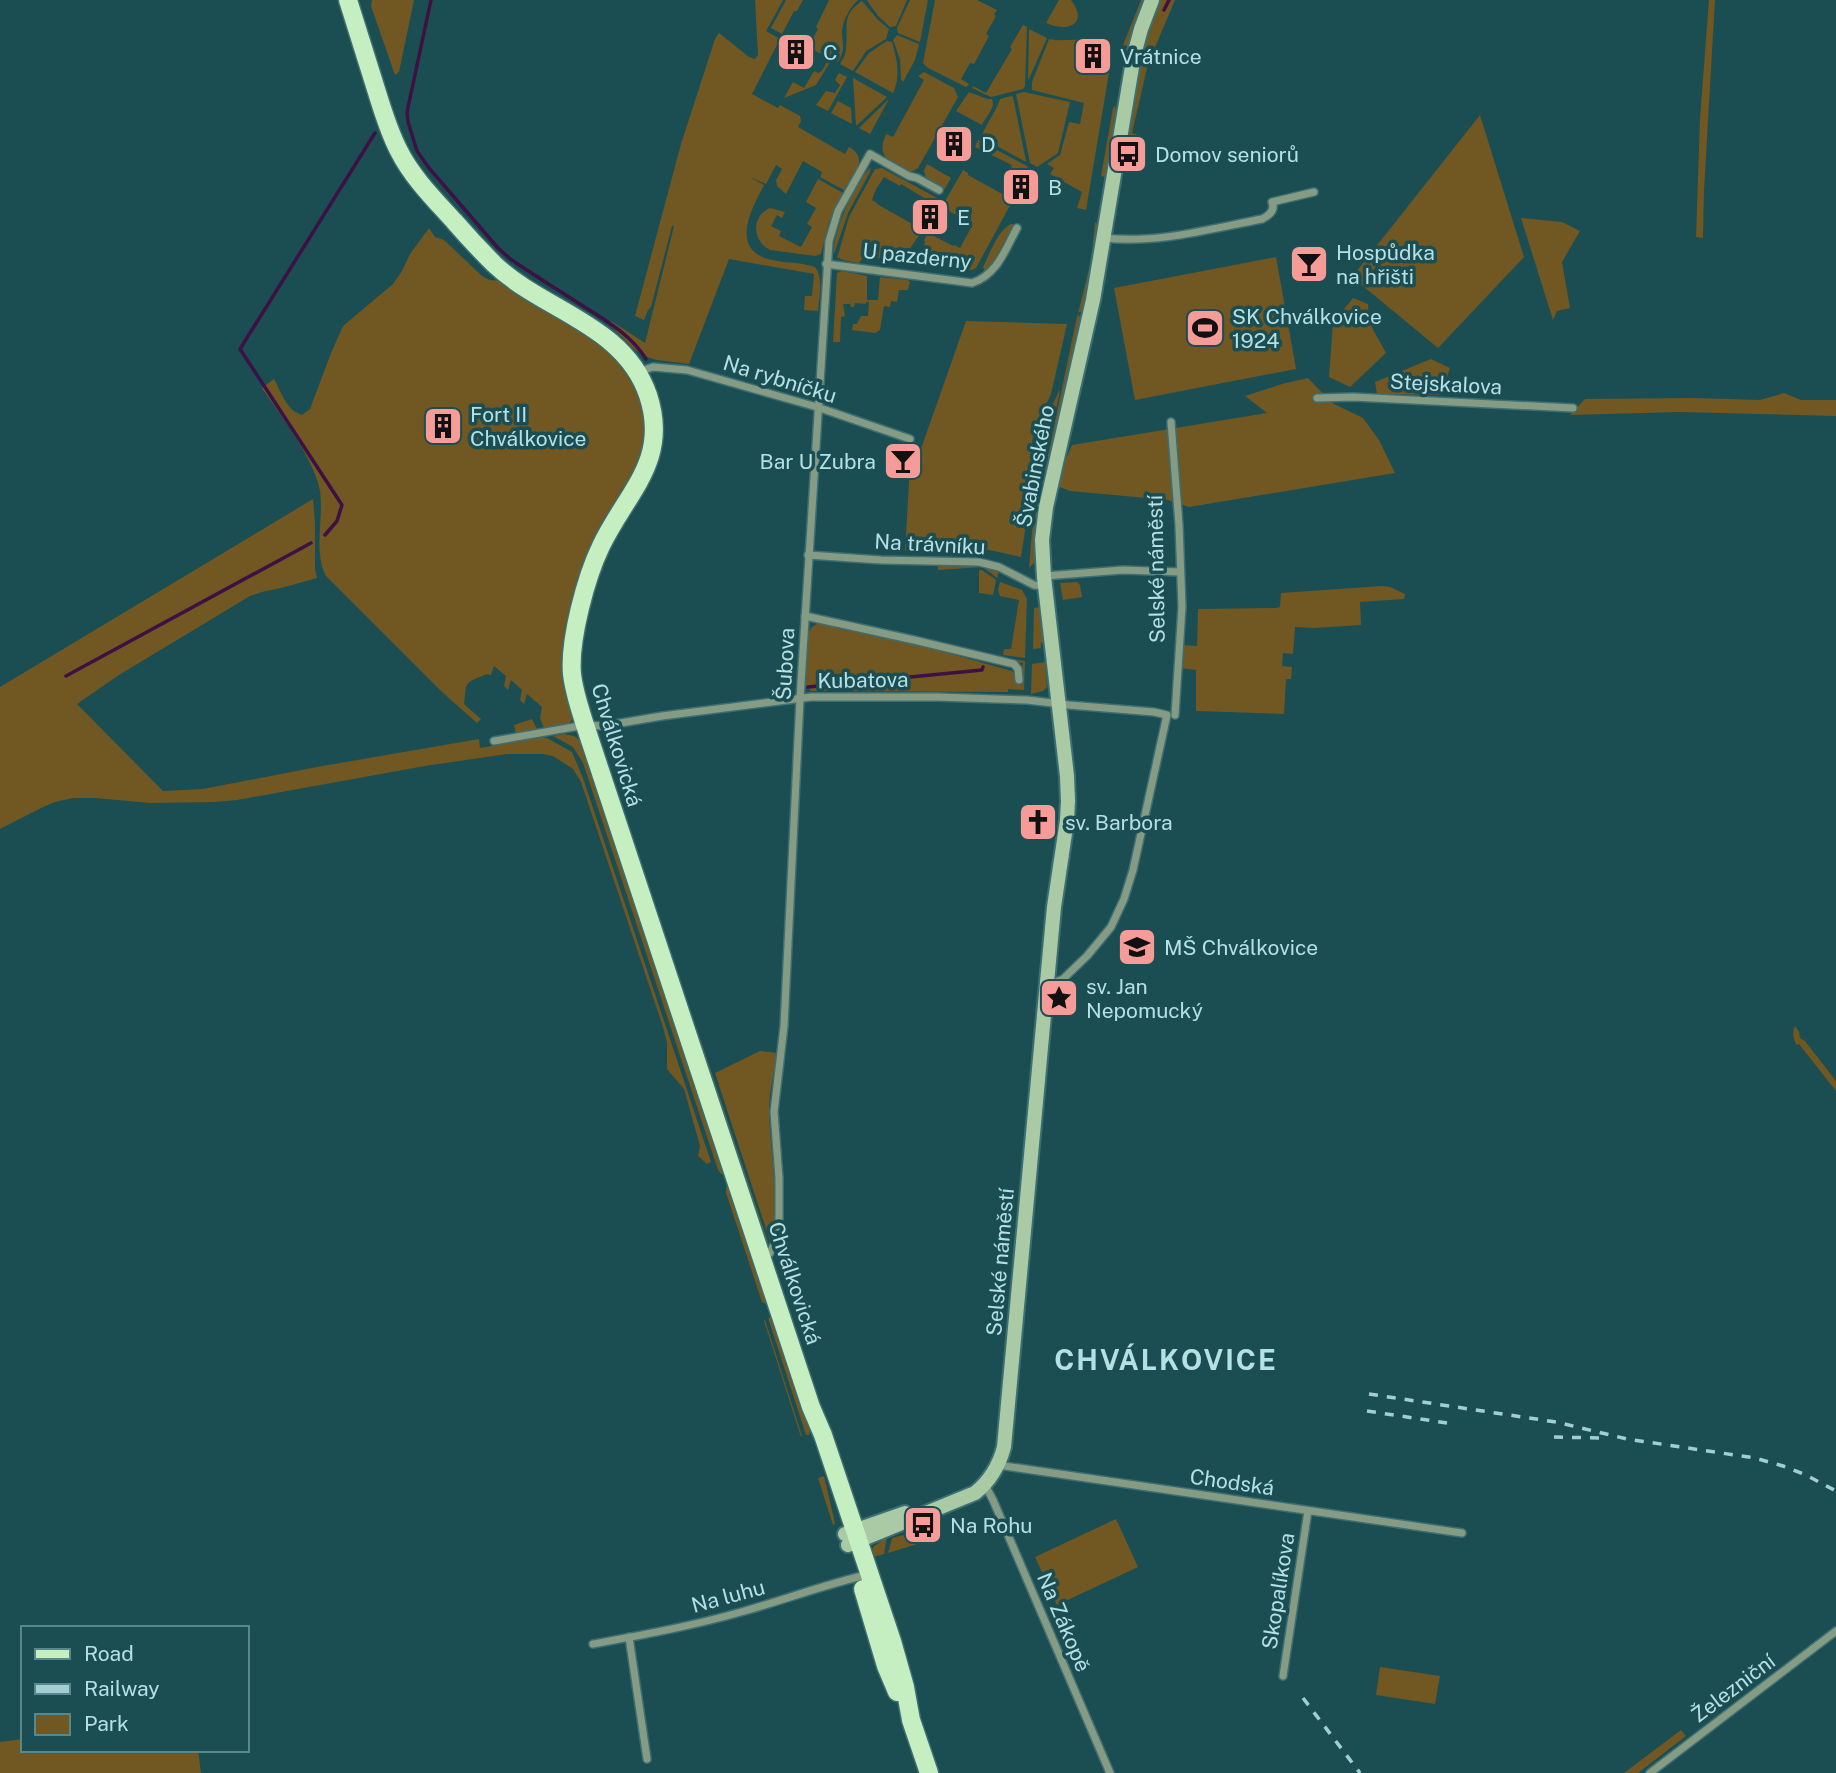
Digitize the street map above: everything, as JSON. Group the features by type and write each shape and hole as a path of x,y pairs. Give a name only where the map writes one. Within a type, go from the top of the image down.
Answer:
{"main road":[{"name":"Chválkovická","path":"348,0 387,124 399,152 412,172 494,264 521,285 603,335 621,351 638,373 651,406 652,445 647,466 598,553 576,629 572,674 585,725 811,1407 823,1435 864,1576 895,1651 911,1720 929,1773"}],"street":[{"name":"Švabinského","path":"1058,704 1044,581 1042,540 1046,507 1093,300 1134,55 1152,0"},
{"name":"Šubova","path":"763,1259 775,1242 779,1224 774,1112 785,1026 808,555 829,241 838,211 870,153 939,190"},
{"path":"1104,238 1135,240 1171,236 1262,219 1271,213 1274,206 1272,202 1314,192"},
{"name":"U pazderny","path":"826,264 972,283 988,276 995,268 1017,228"},
{"name":"Na rybníčku","path":"638,373 653,367 679,368 817,407 911,439"},
{"name":"Stejskalova","path":"1317,398 1353,397 1573,408"},
{"name":"Selské náměstí","path":"1046,986 1063,979 1087,956 1111,927 1124,899 1171,715 1182,607 1171,422"},
{"name":"Na trávníku","path":"808,555 979,562 999,566 1034,585 1044,581"},
{"path":"1044,581 1123,570 1180,572"},
{"name":"Kubatova","path":"805,616 1014,664 1018,668 1019,680"},
{"name":"Kubatova","path":"494,741 585,725 603,726 811,697 938,696 1027,700 1171,715"},
{"name":"Selské náměstí","path":"852,1537 906,1513 938,1508 970,1496 985,1485 998,1465 1006,1436 1046,986 1068,801 1058,704"},
{"name":"Chodská","path":"998,1465 1462,1533"},
{"name":"Na Zákopě","path":"985,1485 1110,1773"},
{"name":"Skopalíkova","path":"1283,1676 1308,1511"},
{"name":"Na luhu","path":"593,1644 739,1612 845,1579 864,1576"},
{"name":"Železniční","path":"1650,1773 1836,1631"},
{"path":"629,1637 647,1759"}],"green space":[{"path":"372,0 414,0 399,72 395,75 371,6"},
{"path":"755,0 783,0 766,31 780,39 752,94 800,116 798,127 845,154 849,147 858,157 858,167 844,190 820,177 822,172 803,161 786,194 777,186 776,180 782,169 776,165 766,184 750,177 764,185 748,224 749,244 754,252 765,258 815,267 820,283 818,311 804,310 805,296 812,296 814,274 729,259 689,364 657,360 634,349 609,324 611,321 645,343 674,226 651,307 644,320 635,316 681,144 719,33 749,57 755,59 758,55"},
{"path":"786,0 803,0 782,34 771,28"},
{"path":"829,0 858,0 844,21 840,58 838,62 832,59 816,85 784,98 793,82 804,88 814,71 822,71 829,58 808,47"},
{"path":"867,0 907,0 896,26 890,27 877,15"},
{"path":"910,0 928,0 920,42 898,33 897,28"},
{"path":"935,0 977,0 997,10 986,34 989,36 974,64 970,63 961,79 969,84 966,87 923,63"},
{"path":"1059,0 1071,0 1076,8 1078,15 1074,24 1062,27 1046,23"},
{"path":"1141,0 1147,0 1131,44 1123,45"},
{"path":"1158,0 1175,0 1148,64 1132,133 1141,138 1127,135 1140,53"},
{"path":"1709,0 1715,0 1703,238 1696,237 1700,118"},
{"path":"862,1 889,29 886,39 866,51 853,71 840,64 846,50 848,17"},
{"path":"1023,25 1027,27 1023,89 991,97 972,88 973,86 986,93"},
{"path":"1029,29 1047,38 1028,79"},
{"path":"897,35 919,44 915,60 903,82 900,59 893,40"},
{"path":"1049,39 1087,41 1082,50 1087,52 1083,59 1095,66 1103,50 1112,55 1086,210 1077,208 1082,192 1050,174 1054,168 1047,164 1060,155 1069,122 1080,124 1084,103 1032,90 1032,82"},
{"path":"887,41 892,42 897,68 893,93 855,72 869,53"},
{"path":"924,72 954,88 958,97 918,168 911,172 887,159 883,142 886,134 893,137 924,80 918,76"},
{"path":"839,73 847,77 828,111 816,105 826,91 835,93 840,85 835,80"},
{"path":"853,78 887,97 856,126"},
{"path":"969,92 992,99 992,109 982,125 956,111"},
{"path":"1024,92 1070,102 1058,153 1037,167 1030,163 1016,94"},
{"path":"1011,96 1026,161 981,137 1000,99"},
{"path":"889,99 870,134 859,128"},
{"path":"838,101 851,108 852,124 831,113"},
{"path":"1115,105 1117,119 1109,178 1101,176"},
{"path":"1480,115 1524,257 1438,348 1352,277"},
{"path":"978,140 1027,166 1030,173 1028,176 975,147"},
{"path":"927,164 951,178 944,190 926,179 924,170"},
{"path":"871,167 848,213 834,254 837,233 846,208"},
{"path":"882,168 939,199 936,205 884,177 872,200 923,230 901,261 864,256 859,263 843,260 837,257 849,217 875,169"},
{"path":"963,170 1013,200 976,268 972,270 925,263 920,259 928,233 960,248 972,226 941,208"},
{"path":"818,179 843,193 829,222 821,254 815,256 770,250 764,246 757,235 757,222 770,208 785,212 782,218 777,215 771,226 781,231 779,236 801,247 812,227 807,224 816,208 806,202"},
{"path":"1521,218 1562,222 1580,231 1562,262 1570,308 1557,311 1553,320"},
{"path":"1095,222 1100,227 1085,311 1079,312 1078,315 1083,319 1042,492 1035,562 1029,568 1032,531 1076,321 1091,261"},
{"path":"1014,224 989,270 985,271 983,267 994,243"},
{"path":"429,228 435,237 444,240 481,275 489,280 503,281 607,348 628,372 643,405 646,432 643,456 592,551 574,717 569,724 544,728 540,718 542,707 527,694 524,704 520,700 522,690 511,680 508,690 504,686 506,676 494,666 491,675 486,674 474,679 466,686 464,704 481,719 477,723 442,692 326,576 319,546 321,501 317,478 296,438 262,388 274,379 292,410 302,415 310,409 343,326 393,284"},
{"name":"SK Chválkovice 1924","path":"1276,257 1296,369 1135,400 1114,288"},
{"path":"842,271 867,276 867,300 878,300 880,277 910,282 908,290 899,290 897,302 891,301 890,307 884,306 880,330 875,333 852,330 853,324 857,324 861,316 868,316 869,302 855,303 854,307 843,304 845,316 841,317 840,342 833,342 837,273"},
{"path":"1353,298 1368,304 1369,322 1386,353 1350,387 1329,377 1333,323"},
{"path":"966,321 1067,324 1051,394 1034,432 1031,449 1034,473 1021,557 989,550 949,554 905,551 910,466 917,460"},
{"path":"1431,359 1450,368 1441,395 1377,394 1375,382"},
{"path":"1308,378 1332,403 1363,418 1379,440 1395,473 1189,507 1168,500 1070,491 1057,486 1072,445 1267,413 1245,396"},
{"path":"1059,391 1040,481 1039,444 1046,435 1039,433"},
{"path":"1784,393 1801,400 1836,400 1836,416 1679,412 1570,415 1585,399 1760,400"},
{"path":"313,499 317,578 250,596 119,675 77,704 163,791 203,789 479,739 480,748 542,737 572,752 711,1162 707,1164 698,1156 700,1146 684,1089 667,1069 667,1043 663,1027 581,782 573,769 553,756 507,754 215,802 150,803 73,798 55,802 0,829 0,687"},
{"path":"938,564 984,565 999,571 997,578 983,567 938,570"},
{"path":"979,570 996,580 993,595 979,593"},
{"path":"1000,582 1022,590 1027,599 1025,658 1003,655 1004,649 1011,649 1019,600 1000,596"},
{"path":"1077,582 1082,597 1063,600 1060,583"},
{"path":"1382,586 1405,594 1404,599 1360,602 1361,625 1295,627 1293,654 1283,653 1282,666 1292,667 1291,679 1286,679 1284,714 1196,711 1196,670 1180,668 1181,645 1197,646 1198,609 1276,608 1280,607 1281,593"},
{"path":"1039,607 1043,642 1041,648 1033,649 1034,608"},
{"path":"819,622 1012,671 1016,681 1021,681 1023,663 999,657 1025,661 1024,690 811,691 804,684 808,633"},
{"path":"1045,662 1047,687 1031,694 1032,664"},
{"path":"532,719 536,731 516,734 514,725"},
{"path":"553,736 574,736 582,742 726,1174 721,1174 718,1170 583,763 573,747"},
{"path":"1795,1026 1800,1038 1836,1081 1836,1091 1799,1044 1797,1045 1793,1036"},
{"path":"701,1041 768,1242 765,1241 698,1043"},
{"path":"760,1051 778,1053 769,1105 775,1200 774,1232 770,1241 715,1073"},
{"path":"728,1184 768,1305 762,1302 726,1193"},
{"path":"768,1318 775,1320 811,1428 809,1435 806,1435"},
{"path":"764,1321 802,1436 801,1437"},
{"path":"824,1476 835,1523 833,1525 818,1478"},
{"path":"1116,1519 1138,1567 1057,1605 1035,1557"},
{"path":"923,1529 927,1541 888,1553 892,1538 915,1532 917,1535 922,1533"},
{"path":"887,1537 884,1554 870,1558 873,1547"},
{"path":"1380,1667 1440,1676 1435,1704 1376,1695"},
{"path":"1681,1730 1686,1736 1638,1773 1624,1773"},
{"path":"21,1739 21,1752 198,1752 201,1773 0,1773 0,1742"}],"waterway":[{"path":"431,0 407,112 417,151 509,258 618,329 646,359"},
{"path":"1164,10 1169,0"},
{"path":"325,535 337,521 342,505 240,349 375,133"},
{"path":"66,676 311,543"},
{"path":"808,687 982,670 983,667"}],"railway":[{"path":"1369,1394 1556,1422 1627,1439 1755,1458 1806,1475 1836,1491"},
{"path":"1367,1411 1447,1423"},
{"path":"1554,1437 1599,1438"},
{"path":"1303,1698 1360,1773"}],"place":[{"name":"C","path":"796,52"},
{"name":"Vrátnice","path":"1093,56"},
{"name":"D","path":"954,144"},
{"name":"Domov seniorů","path":"1128,154"},
{"name":"B","path":"1021,187"},
{"name":"E","path":"930,217"},
{"name":"Hospůdka na hřišti","path":"1309,264"},
{"name":"SK Chválkovice 1924","path":"1205,328"},
{"name":"Fort II Chválkovice","path":"443,426"},
{"name":"Bar U Zubra","path":"903,461"},
{"name":"sv. Barbora","path":"1038,822"},
{"name":"MŠ Chválkovice","path":"1137,947"},
{"name":"sv. Jan Nepomucký","path":"1059,998"},
{"name":"Na Rohu","path":"923,1525"}],"district":[{"name":"CHVÁLKOVICE","path":"1166,1359"}]}
